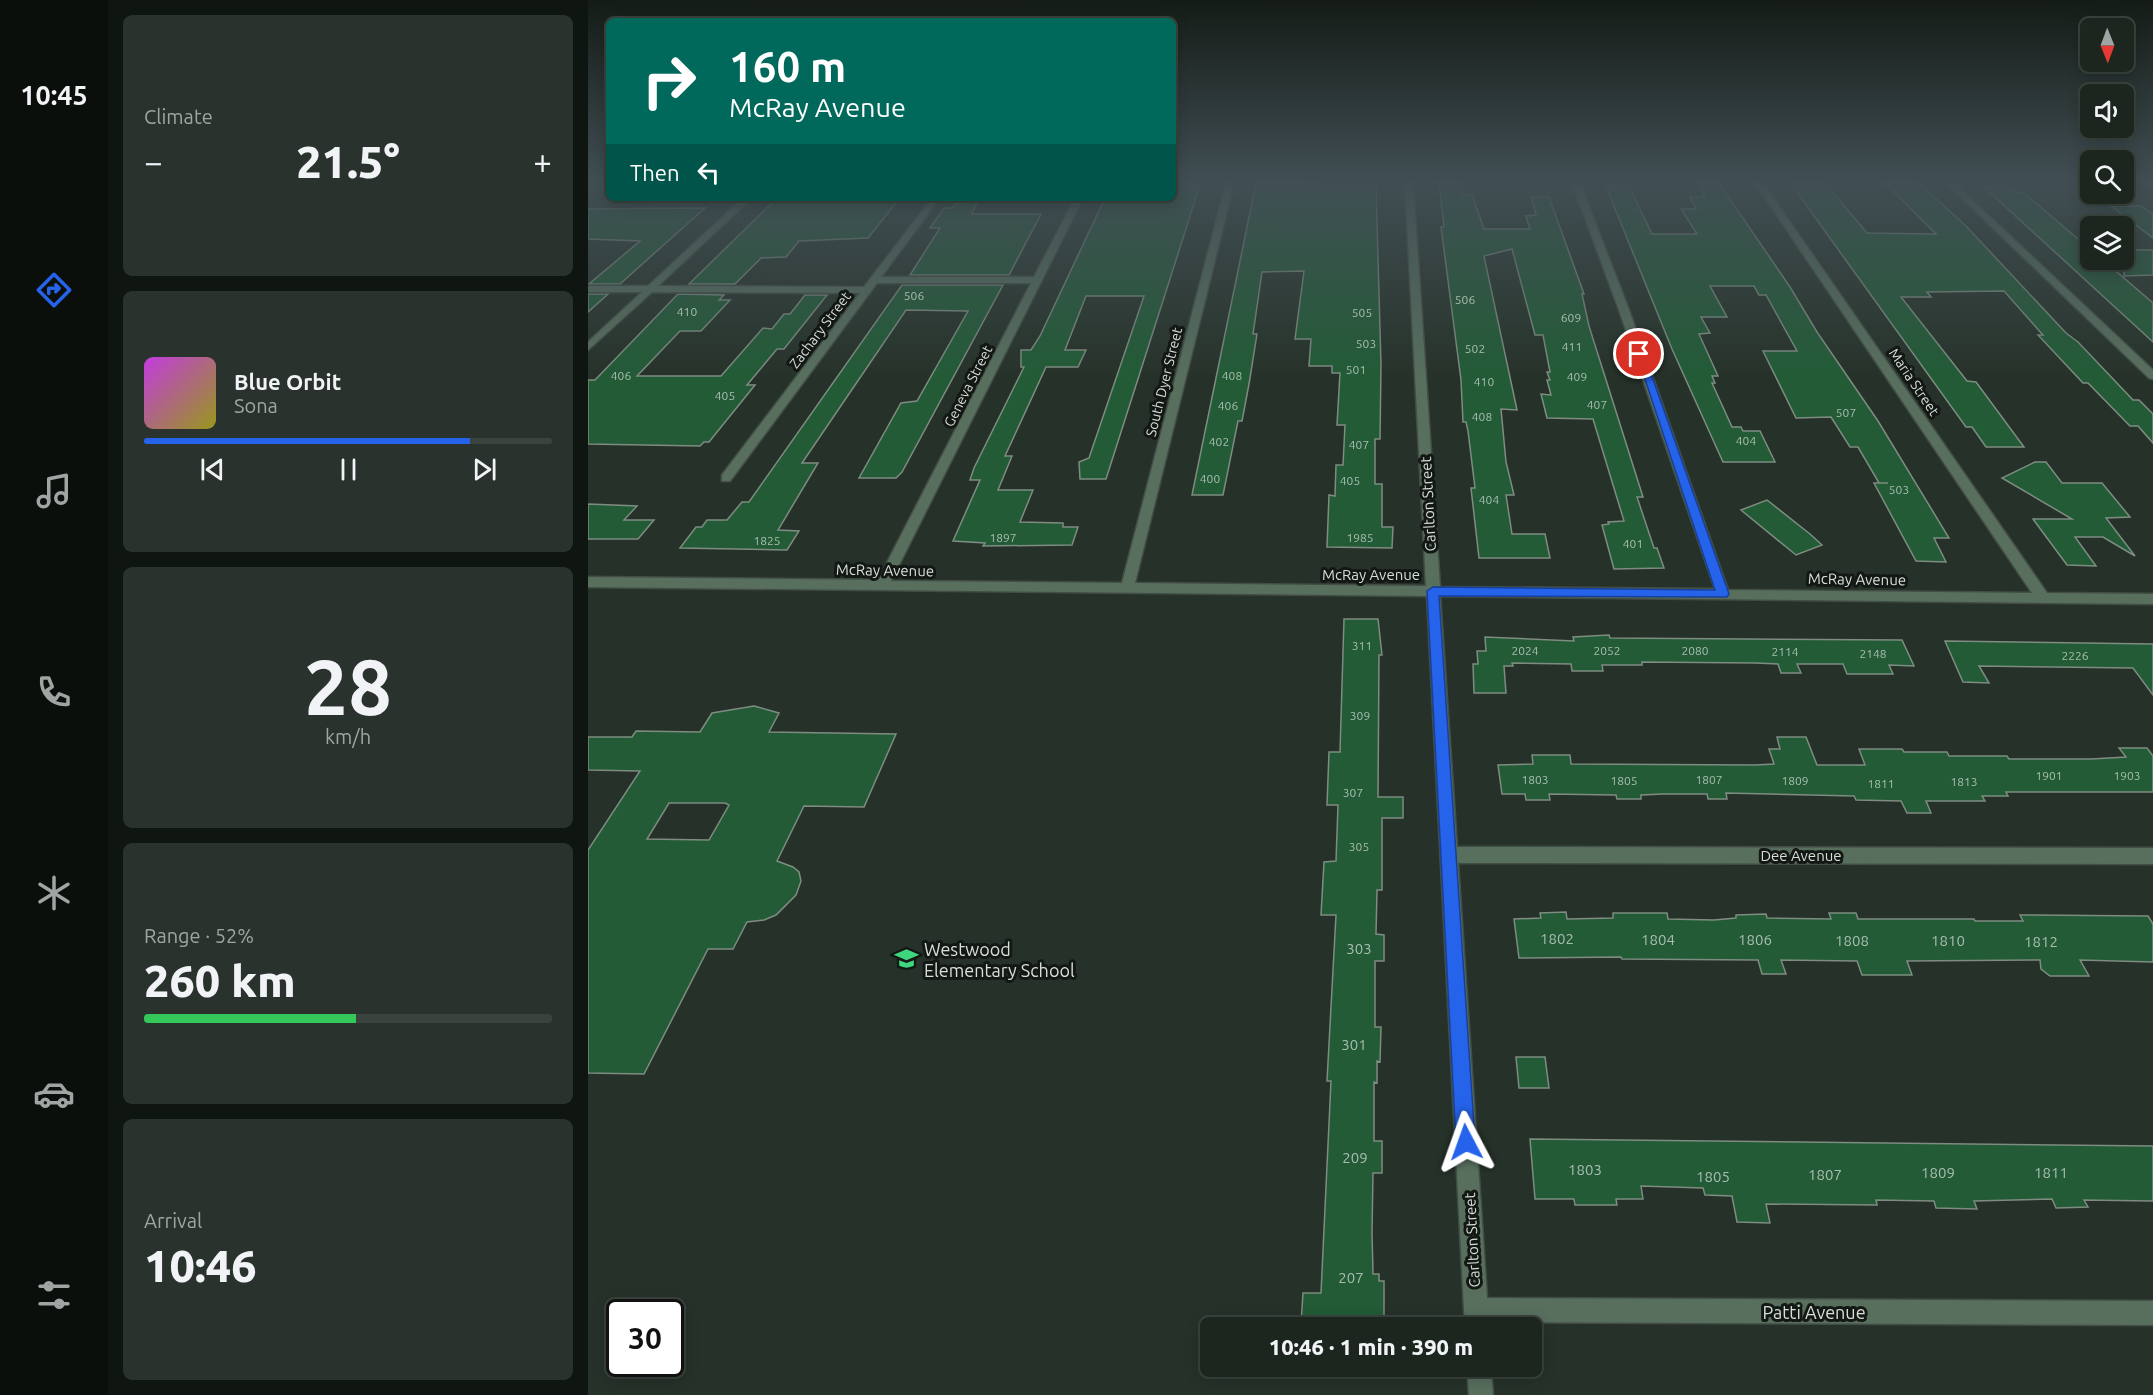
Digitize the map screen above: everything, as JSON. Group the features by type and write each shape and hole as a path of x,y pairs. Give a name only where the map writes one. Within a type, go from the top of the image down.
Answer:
{"street":[{"path":"588,347 694,248"},
{"name":"Zachary Street","path":"726,478 898,248"},
{"name":"Geneva Street","path":"882,586 1054,248"},
{"name":"South Dyer Street","path":"1127,589 1213,248"},
{"name":"Carlton Street","path":"1413,248 1476,1317"},
{"path":"1601,248 1723,594"},
{"name":"Maria Street","path":"1804,248 2043,598"},
{"path":"2018,248 2153,376"},
{"path":"874,280 1038,280"},
{"path":"588,289 867,290"},
{"name":"McRay Avenue","path":"588,582 2153,599"},
{"name":"Dee Avenue","path":"1448,855 2153,856"},
{"name":"Patti Avenue","path":"1542,1318 2153,1313"},
{"path":"1480,1377 1481,1395"}],"building":[{"path":"632,248 660,248 620,284 589,284"},
{"path":"726,248 793,248 786,257 761,258 735,284 689,284"},
{"path":"927,248 1023,248 1009,275 910,275"},
{"path":"1081,248 1180,248 1106,479 1080,479 1079,462 1089,458 1144,296 1086,296 1065,350 1086,350 1078,367 1046,367 1005,456 1012,456 998,490 1033,490 1020,522 1063,523 1063,527 1078,527 1072,545 983,546 985,543 953,541 980,480 970,480 974,468 1024,367 1021,367 1021,350 1031,350 1040,336"},
{"path":"1243,248 1378,248 1381,365 1380,439 1375,439 1375,484 1382,484 1382,527 1393,527 1392,548 1327,547 1329,495 1335,496 1336,465 1343,465 1345,425 1337,425 1340,373 1332,373 1332,366 1309,366 1311,339 1295,339 1304,271 1262,272 1253,334 1257,334 1249,384 1242,421 1238,421 1223,495 1192,495"},
{"path":"1444,248 1567,248 1584,294 1582,294 1589,326 1643,497 1637,497 1654,548 1657,548 1664,568 1614,569 1602,525 1609,524 1608,522 1624,521 1593,419 1547,418 1541,394 1551,395 1547,380 1550,380 1547,372 1550,372 1543,335 1535,335 1512,249 1484,256 1517,410 1501,409 1506,462 1514,495 1506,495 1512,534 1545,534 1550,558 1479,558 1471,488 1475,488 1468,431 1466,422 1463,422 1461,380"},
{"path":"1631,248 1763,248 1878,421 1949,538 1934,538 1946,562 1916,561 1874,483 1879,483 1858,447 1850,447 1831,417 1796,418 1763,351 1797,351 1766,295 1759,295 1754,286 1710,286 1727,317 1701,317 1710,333 1699,334 1718,376 1712,376 1715,383 1712,383 1732,427 1741,427 1743,431 1760,431 1775,462 1723,462 1672,349"},
{"path":"1837,248 1987,248 2133,400 2139,400 2153,414 2153,443 2138,426 2130,426 2088,383 2083,383 2038,335 2043,335 2004,291 1927,292 1931,297 1901,297 1967,381 1976,382 2024,447 1986,447 1972,427 1966,427"},
{"path":"2051,248 2080,248 2080,270 2115,270 2153,303 2153,342"},
{"path":"2134,250 2153,250 2153,275 2124,276 2124,270 2134,270"},
{"path":"902,285 1003,285 902,472 896,478 859,478 901,403 917,401 968,311 906,310 802,463 818,463 778,530 799,531 787,550 680,548 696,527 702,527 707,520 727,520 742,502 749,502"},
{"path":"588,294 608,294 588,312"},
{"path":"678,294 724,295 719,300 730,300 701,331 680,331 637,376 721,376 763,328 772,329 784,314 790,314 805,295 827,295 784,349 777,349 747,385 755,385 709,442 704,442 700,446 588,444 588,380 595,380"},
{"path":"2035,462 2046,462 2062,483 2102,483 2130,517 2106,518 2135,556 2103,537 2075,537 2096,566 2067,565 2033,519 2072,519 2002,478"},
{"path":"1767,500 1822,545 1796,555 1741,510"},
{"path":"588,504 637,506 624,520 654,520 638,539 588,539"},
{"path":"1344,619 1378,619 1382,655 1379,655 1378,797 1403,797 1403,818 1382,818 1382,890 1377,890 1376,934 1384,935 1384,961 1375,961 1375,1027 1381,1027 1380,1062 1377,1061 1377,1083 1374,1082 1374,1141 1382,1141 1382,1173 1373,1173 1372,1232 1373,1274 1379,1274 1379,1281 1384,1281 1384,1317 1301,1317 1303,1293 1321,1293 1331,1081 1327,1081 1336,915 1321,915 1324,862 1336,861 1338,805 1327,805 1329,752 1340,752"},
{"path":"1609,635 1610,638 1902,640 1914,666 1889,665 1893,674 1847,674 1843,664 1797,664 1801,673 1781,673 1778,664 1756,663 1642,662 1642,665 1602,665 1603,671 1572,671 1571,664 1512,663 1513,666 1504,666 1506,693 1474,693 1473,664 1478,664 1477,651 1486,651 1485,637 1574,641 1573,637"},
{"path":"1945,641 2153,644 2153,695 2133,668 1979,666 1989,683 1963,682"},
{"path":"754,706 779,713 769,732 896,734 864,807 804,806 777,861 799,872 801,881 796,895 776,915 764,920 747,922 733,949 708,949 644,1074 588,1073 588,850 640,771 588,770 588,737 632,737 636,731 700,732 712,713","holes":["669,803 725,803 729,805 709,840 647,839"]},
{"path":"1777,737 1806,737 1817,765 1865,765 1859,749 1947,752 1949,756 2007,756 2009,759 2091,759 2126,757 2119,748 2147,748 2153,756 2153,792 2006,792 2008,796 1982,796 1985,801 1926,801 1931,813 1907,813 1901,801 1856,800 1854,796 1726,793 1727,799 1708,799 1707,794 1663,794 1641,795 1641,799 1617,799 1616,795 1549,794 1550,800 1526,800 1525,794 1502,794 1498,765 1533,764 1532,755 1570,755 1571,764 1774,764 1769,749 1780,749"},
{"path":"1566,912 1567,919 1613,918 1613,913 1667,913 1668,919 1714,920 1736,918 1736,915 1766,914 1767,918 1831,919 1829,913 1856,913 1858,919 1974,919 1975,921 2023,921 2020,915 2148,916 2153,924 2153,962 2080,960 2089,976 2050,976 2041,969 2040,960 1907,961 1912,975 1862,975 1857,961 1781,960 1786,974 1762,974 1758,960 1622,959 1621,957 1519,958 1514,919 1541,918 1540,913"},
{"path":"1516,1057 1545,1057 1549,1088 1519,1088"},
{"path":"1530,1139 2153,1146 2153,1201 2084,1200 2088,1207 2056,1208 2052,1199 1974,1201 1977,1209 1936,1208 1934,1201 1876,1200 1877,1205 1766,1204 1770,1223 1737,1222 1732,1196 1705,1195 1703,1188 1641,1186 1643,1199 1616,1199 1617,1205 1575,1205 1574,1199 1535,1199"}],"place":[{"name":"Westwood Elementary School","path":"906,959"}],"route":[{"path":"1466,1142 1433,591 1723,594 1639,354"}]}
